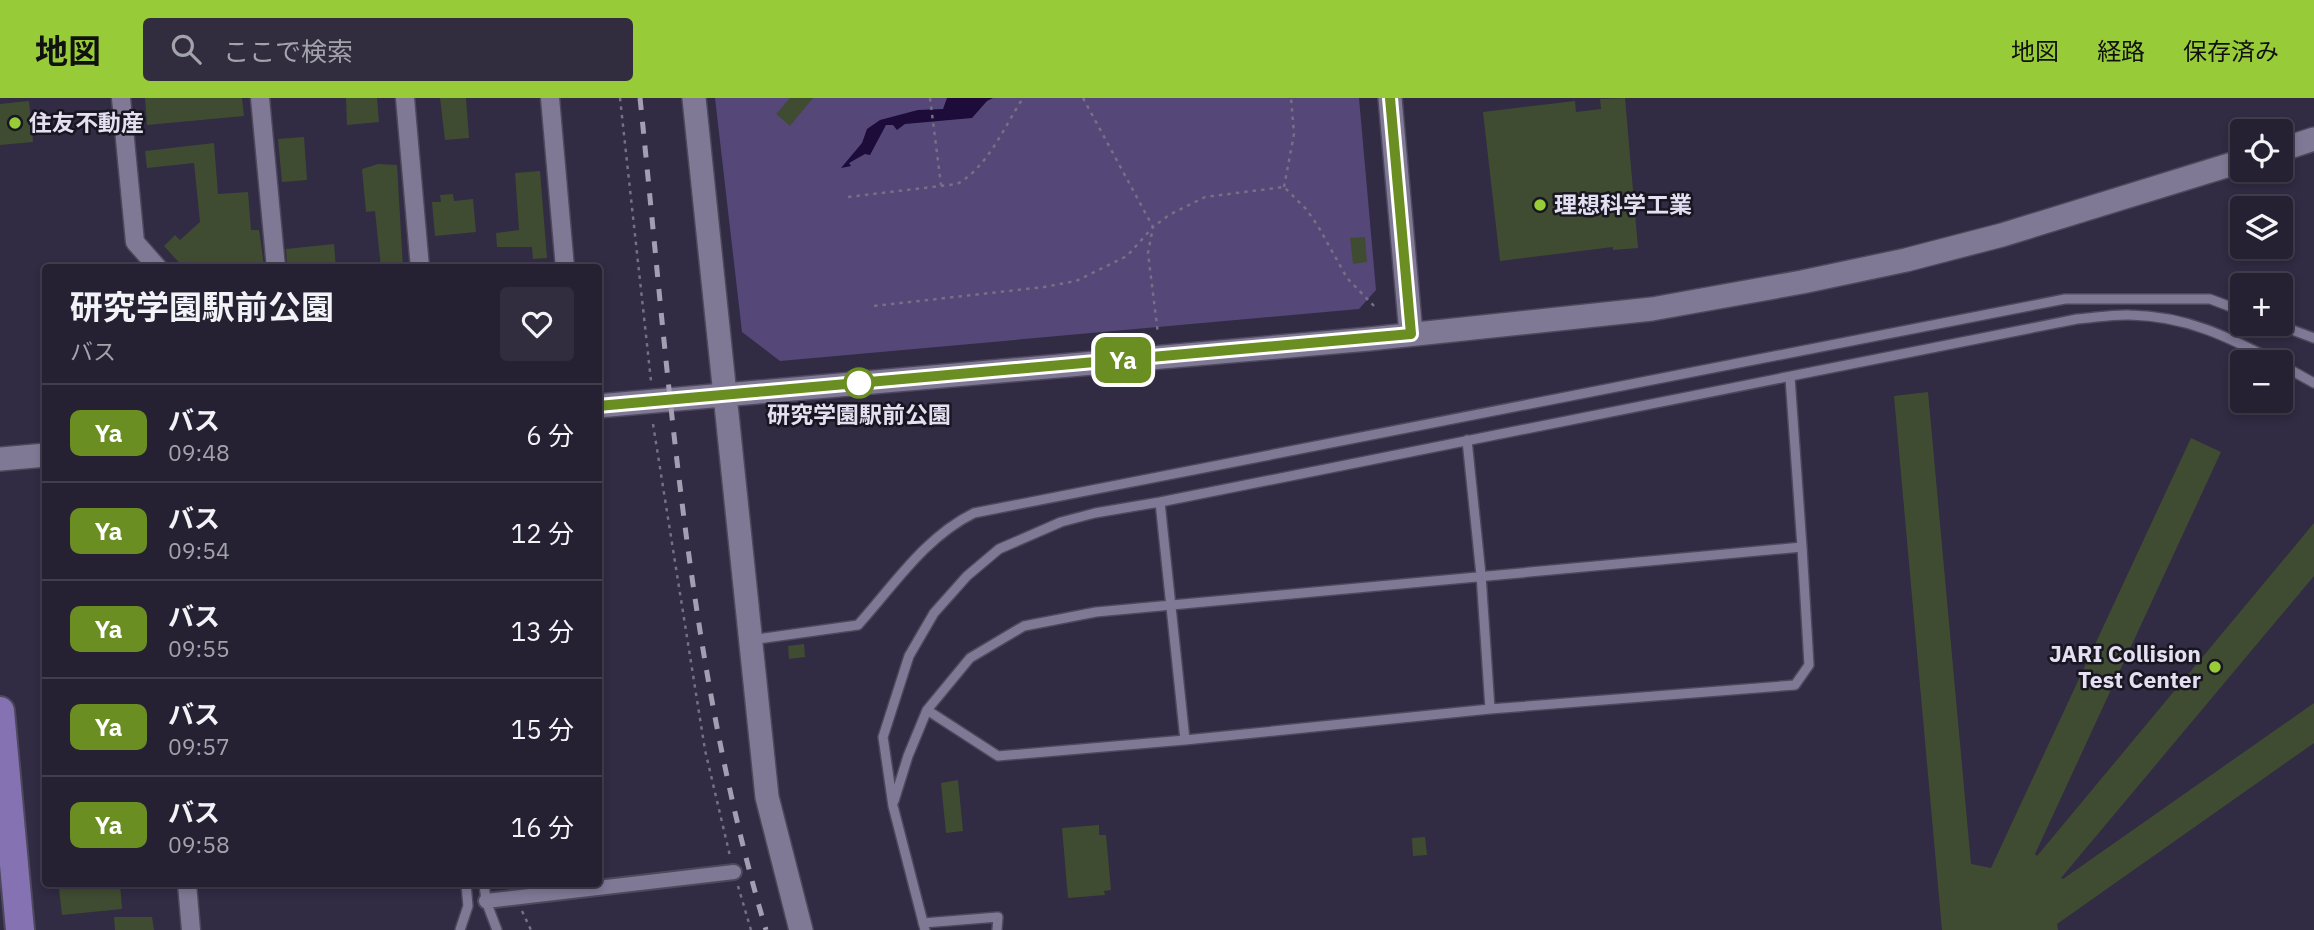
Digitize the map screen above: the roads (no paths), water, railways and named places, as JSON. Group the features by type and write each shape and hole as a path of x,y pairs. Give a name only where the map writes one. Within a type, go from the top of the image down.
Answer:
{"main road":[{"path":"0,711 20,930"}],"street":[{"path":"121,98 135,242 154,264"},
{"path":"260,98 276,264"},
{"path":"405,98 420,264"},
{"path":"550,98 565,264"},
{"path":"694,98 767,797 801,930"},
{"path":"1390,98 1411,334"},
{"path":"2293,146 2314,139"},
{"path":"602,406 1411,334 1652,309 1906,260 2002,235 2230,165"},
{"path":"0,459 42,455"},
{"path":"486,901 734,872"},
{"path":"187,887 191,930"}],"lane":[{"path":"750,640 858,625 934,538 954,523 974,513 2065,299 2210,299 2230,306"},
{"path":"997,930 998,917 924,926 892,806 883,737 909,656 934,613 967,576 999,549 1051,526 1095,513 2077,319 2130,314 2173,319 2217,331 2254,350"},
{"path":"2293,330 2314,338"},
{"path":"2293,371 2314,383"},
{"path":"927,710 999,756 1490,709 1795,685 1808,665 1790,377"},
{"path":"1467,440 1490,709"},
{"path":"1160,502 1185,740"},
{"path":"892,806 927,710 970,658 1024,626 1096,612 1802,547"},
{"path":"460,930 468,906 466,887"},
{"path":"484,887 496,930"}],"railway":[{"path":"640,98 672,412 699,622 717,726 739,828 766,930"}],"place":[{"name":"住友不動産","path":"15,123"},
{"name":"理想科学工業","path":"1540,205"},
{"name":"研究学園駅前公園","path":"859,383"},
{"name":"JARI Collision Test Center","path":"2215,667"}]}
